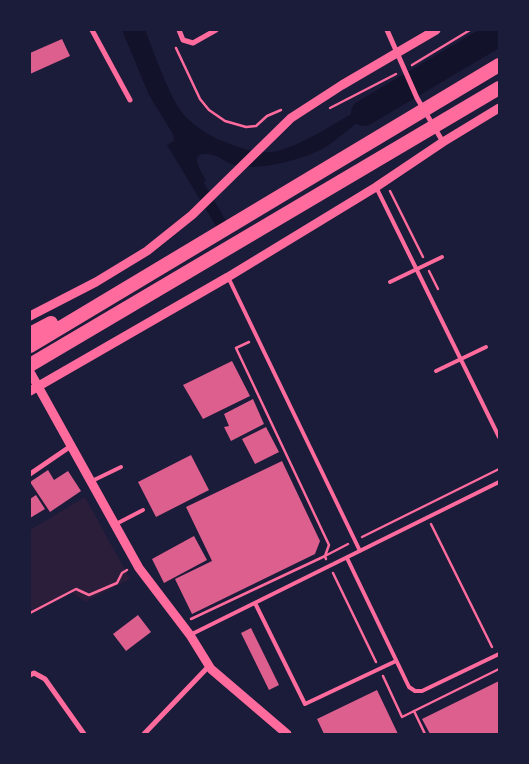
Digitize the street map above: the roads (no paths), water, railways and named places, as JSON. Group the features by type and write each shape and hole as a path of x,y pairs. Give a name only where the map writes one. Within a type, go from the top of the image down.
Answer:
{"highway":[{"path":"30,346 499,65"},
{"path":"30,366 499,88"},
{"path":"30,334 127,281 191,249"}],"street":[{"path":"92,30 130,100"},
{"path":"179,30 183,40 193,43 216,30"},
{"path":"387,30 416,98 443,142"},
{"path":"30,316 122,267 171,233 192,215 282,125 342,85 436,30"},
{"path":"34,389 228,277 376,187 443,142 499,108"},
{"path":"30,372 34,389 71,446 137,565 190,635 209,666 286,734"},
{"path":"30,474 71,446"},
{"path":"144,734 209,666"},
{"path":"30,675 34,673 45,679 84,734"}],"lane":[{"path":"376,187 499,437"},
{"path":"390,282 442,257"},
{"path":"228,277 360,551"},
{"path":"436,371 486,347"},
{"path":"91,481 122,467"},
{"path":"190,635 499,482"},
{"path":"115,525 143,510"},
{"path":"347,558 409,687 415,691 422,691 497,655"},
{"path":"255,603 305,704 396,661"}],"waterway":[{"path":"364,113 499,33"}]}
